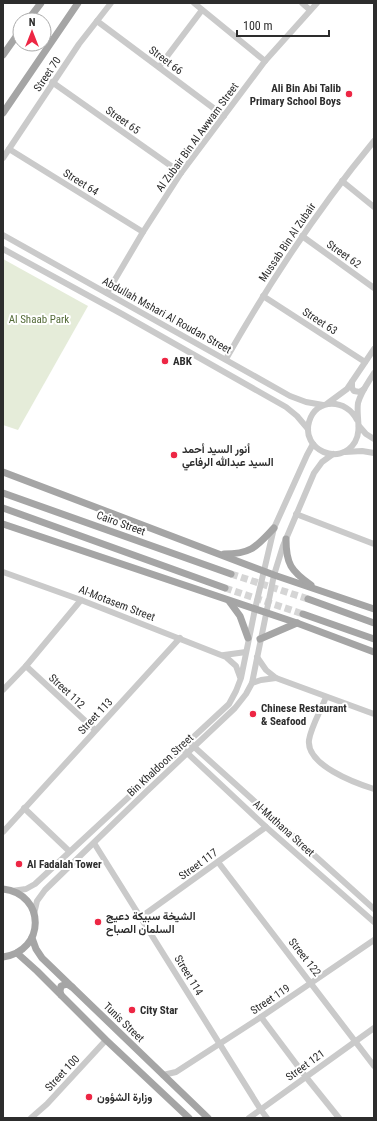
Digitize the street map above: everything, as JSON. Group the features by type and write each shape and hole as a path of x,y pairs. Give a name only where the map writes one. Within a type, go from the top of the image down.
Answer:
{"main road":[{"path":"34,12 41,3"},
{"path":"3,113 78,3"},
{"path":"3,55 12,42"},
{"path":"3,472 274,575 374,609"},
{"name":"Cairo Street","path":"3,493 231,574"},
{"path":"3,508 225,588"},
{"path":"3,524 297,623 374,652"},
{"path":"222,554 234,554 250,550 261,542 274,528"},
{"path":"286,539 286,553 292,569 301,578 318,589"},
{"path":"308,599 374,622"},
{"path":"229,601 240,616 248,638"},
{"path":"303,614 374,639"},
{"path":"260,639 297,623"},
{"path":"3,889 12,891 23,897 28,902 34,914 35,927 32,938 26,947 17,953 3,957"},
{"name":"Tunis Street","path":"32,938 36,949 42,958 208,1118"},
{"path":"17,953 187,1117"},
{"path":"61,995 60,988 64,984 74,988"}],"street":[{"name":"Street 70","path":"3,158 52,82 111,3"},
{"path":"194,3 266,62"},
{"path":"302,3 310,10"},
{"name":"Al Zubair Bin Al Awwam Street","path":"107,293 142,232 181,173 266,62 317,3"},
{"path":"159,67 202,10"},
{"name":"Street 66","path":"97,21 224,116"},
{"name":"Street 65","path":"52,82 181,173"},
{"name":"Mussab Bin Al Zubair","path":"226,359 263,296 302,236 342,181 373,146"},
{"name":"Street 64","path":"9,149 142,232"},
{"path":"342,181 374,207"},
{"name":"Abdullah Mshari Al Roudan Street","path":"3,235 290,396 306,402 325,405"},
{"name":"Street 62","path":"302,236 374,288"},
{"name":"Abdullah Mshari Al Roudan Street","path":"3,250 173,342 282,405 297,416 308,429"},
{"name":"Street 63","path":"263,296 365,362"},
{"path":"173,342 177,343 180,341 181,337 178,333"},
{"path":"374,349 344,392 312,415 308,424 310,440 322,451 332,454 356,451 374,453"},
{"path":"343,452 356,442 359,431 358,402 364,388 374,373"},
{"path":"352,382 352,389 355,392 360,392 364,388"},
{"path":"282,405 290,404 290,396"},
{"path":"325,405 342,405 352,411 366,434 374,439"},
{"name":"Bin Khaldoon Street","path":"12,891 23,890 32,886 68,851 229,704 241,678 248,638 274,528 313,444"},
{"name":"Bin Khaldoon Street","path":"34,914 37,901 44,890 147,790 240,704 252,683 274,575 286,539 314,473 322,462 332,454"},
{"path":"301,468 309,468 314,473"},
{"path":"296,514 374,544"},
{"name":"Al-Motasem Street","path":"3,572 81,600 222,655 233,662 238,669 241,678"},
{"path":"3,690 26,666 81,600"},
{"name":"Street 113","path":"3,832 180,638"},
{"name":"Al-Motasem Street","path":"222,655 246,652"},
{"path":"257,657 266,670 276,678 374,714"},
{"name":"Street 112","path":"26,666 95,730"},
{"path":"252,683 276,678"},
{"path":"326,697 310,735 310,748 315,758 322,764 361,785 374,790"},
{"name":"Al-Muthana Street","path":"188,741 374,910"},
{"name":"Al-Muthana Street","path":"181,747 266,827 374,922"},
{"path":"24,808 68,851"},
{"name":"Street 117","path":"141,917 266,827"},
{"name":"Street 114","path":"94,843 260,1110 267,1118"},
{"name":"Street 122","path":"218,862 312,982 374,1066"},
{"name":"Street 119","path":"163,1075 176,1072 261,1017 374,940"},
{"path":"261,1017 339,1118"},
{"name":"Street 121","path":"249,1118 374,1028"},
{"name":"Street 100","path":"31,1118 47,1104 106,1040"},
{"path":"173,1084 176,1072"}],"green space":[{"name":"Al Shaab Park","path":"3,259 88,306 18,430 3,425"}],"tunnel":[{"path":"231,574 308,599"},
{"path":"225,588 303,614"}],"place":[{"name":"Ali Bin Abi Talib Primary School Boys","path":"349,94"},
{"name":"ABK","path":"165,361"},
{"name":"أنور السيد أحمد السيد عبدالله الرفاعي","path":"174,455"},
{"name":"Chinese Restaurant & Seafood","path":"253,714"},
{"name":"Al Fadalah Tower","path":"19,864"},
{"name":"الشيخة سبيكة دعيج السلمان الصباح","path":"98,922"},
{"name":"City Star","path":"132,1010"},
{"name":"وزارة الشؤون","path":"89,1097"}]}
